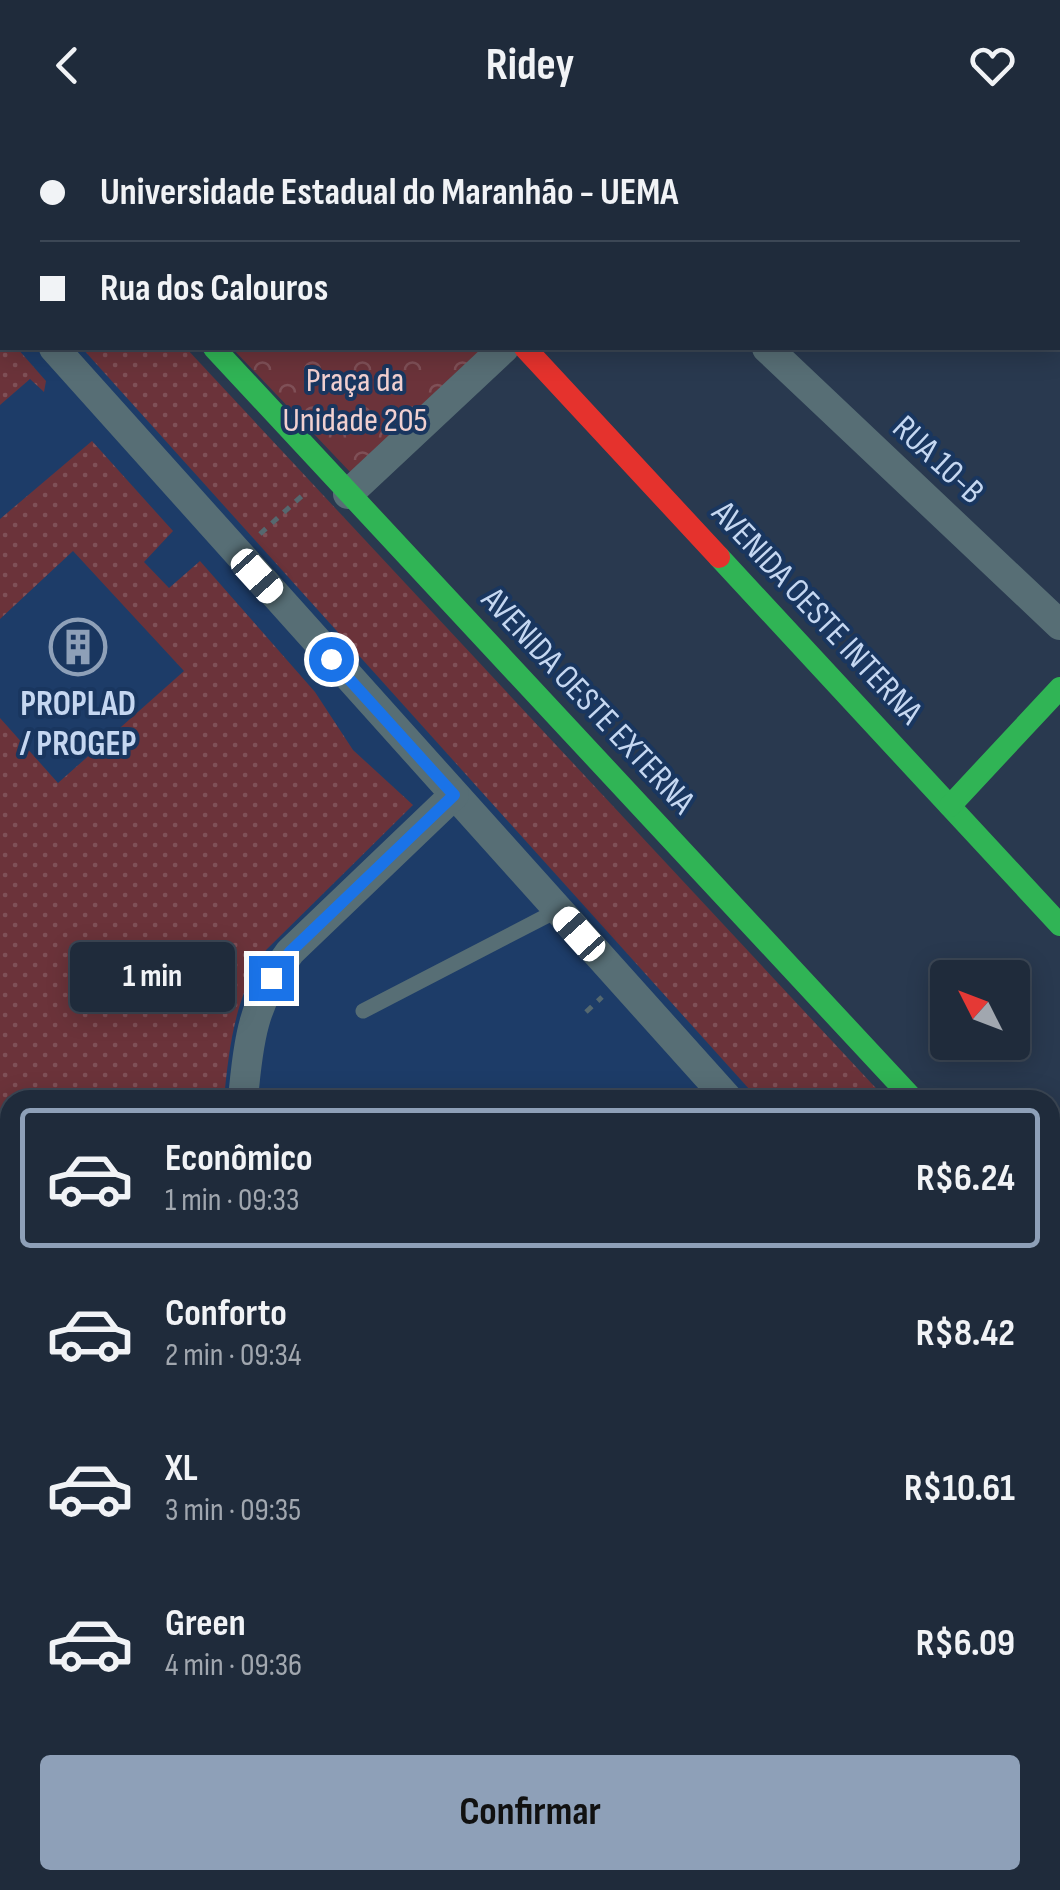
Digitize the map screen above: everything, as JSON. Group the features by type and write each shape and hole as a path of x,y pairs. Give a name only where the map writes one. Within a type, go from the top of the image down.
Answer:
{"street":[{"path":"56,350 720,1090"},
{"name":"AVENIDA OESTE EXTERNA","path":"216,350 905,1090"},
{"path":"338,482 502,350"},
{"name":"AVENIDA OESTE INTERNA","path":"527,350 1060,925"},
{"name":"RUA 10-B","path":"769,350 1060,625"},
{"path":"950,806 1060,688"},
{"path":"243,1090 250,1028 271,978 290,952 454,795"}],"lane":[{"path":"363,1010 558,910"}],"path":[{"path":"251,542 338,482"}],"shaded area":[{"path":"0,350 183,350 877,1090 0,1090"}],"green space":[{"path":"0,350 19,350 46,381 44,392 30,379 0,405"},
{"path":"84,350 188,350 878,1090 750,1090"},
{"name":"Praça da Unidade 205","path":"234,350 484,350 352,474"},
{"path":"92,441 173,531 144,562 169,588 200,561 315,692 353,750 413,805 266,950 240,1003 225,1090 0,1090 0,718 58,783 184,671 73,551 0,619 0,519"}],"traffic: fast":[{"path":"216,350 905,1090"},
{"path":"719,557 1060,925"},
{"path":"950,806 1060,688"}],"traffic: jam":[{"path":"527,350 719,557"}],"place":[{"name":"PROPLAD / PROGEP","path":"78,647"}],"route":[{"path":"271,978 290,952 454,795 331,659"}]}
